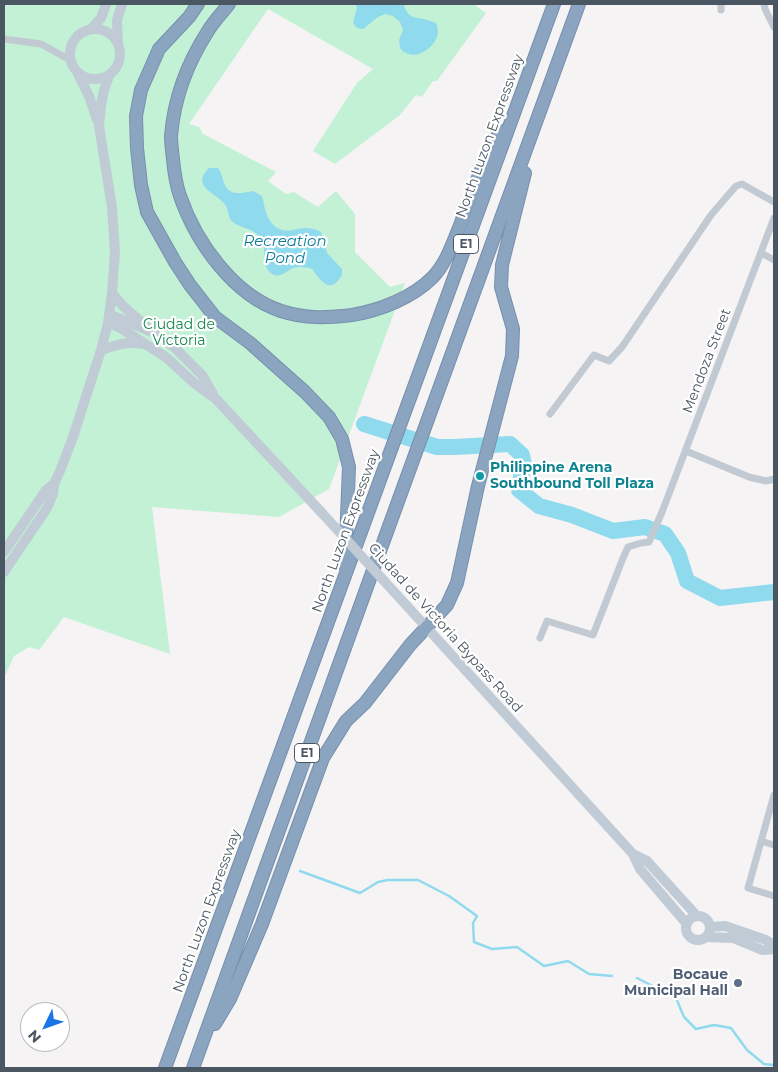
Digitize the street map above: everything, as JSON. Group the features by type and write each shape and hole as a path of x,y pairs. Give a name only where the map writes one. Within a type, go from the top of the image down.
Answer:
{"highway":[{"path":"198,4 189,17 159,49 141,90 136,116 137,148 141,185 147,212 175,262 215,317 250,343 305,392 329,417 342,439 349,467 344,579"},
{"path":"229,4 209,30 197,51 176,102 171,137 174,168 179,194 188,216 203,243 220,267 261,302 282,311 306,317 328,318 363,313 395,303 412,294 433,277 447,258 482,166 526,79"},
{"name":"North Luzon Expressway","path":"165,1068 554,4"},
{"name":"E1","path":"193,1068 579,4"},
{"path":"202,1045 230,1000 262,924 323,758 346,721 365,703 400,656 447,605 457,583 483,466 512,356 513,329 501,287 502,265 541,108"}],"main road":[{"path":"4,572 47,508 53,494 54,484 73,436 101,350 108,318 115,252 112,207 98,126 89,96 70,60 69,50 81,33 91,29 101,18 106,4"},
{"path":"76,71 86,78 100,80 109,76 114,71 120,60 117,20 122,4"},
{"path":"91,29 104,31 118,43"},
{"path":"98,126 101,105 109,76"},
{"path":"112,293 122,305 154,333"},
{"name":"Ciudad de Victoria Bypass Road","path":"108,318 154,333 175,348 202,375 216,399"},
{"name":"Ciudad de Victoria Bypass Road","path":"108,318 168,358 194,383 216,399 427,627 633,854 640,869 686,923"},
{"path":"101,350 132,342 149,346"},
{"path":"4,552 46,490 54,484"},
{"name":"Ciudad de Victoria Bypass Road","path":"633,854 647,861 696,916"},
{"path":"706,937 710,926 704,917 696,916 690,918 686,923 686,930 690,937 697,940 706,937 733,938 762,950 774,949"},
{"path":"710,926 725,926 766,940 774,945"}],"street":[{"path":"764,4 774,27"},
{"path":"4,38 41,44 70,60"},
{"path":"550,414 594,355 609,361 622,347 711,215 736,186 742,184 774,202"},
{"name":"Mendoza Street","path":"540,638 547,621 592,635 628,547 649,542 772,228 774,218"},
{"path":"761,252 774,260"},
{"path":"686,450 749,477 766,481 774,480"},
{"path":"774,798 748,888 774,896"},
{"path":"761,841 774,846"}],"green space":[{"name":"Ciudad de Victoria","path":"4,4 473,4 486,13 437,81 433,81 422,97 416,95 400,115 335,164 313,151 357,83 373,69 268,9 189,124 199,127 203,134 276,172 268,181 286,194 294,192 318,207 336,191 355,214 355,252 390,287 405,283 329,489 279,517 152,507 170,654 64,617 39,650 29,647 14,656 4,678"}],"water":[{"path":"355,4 406,4 404,6 412,16 436,23 438,30 435,41 422,53 411,55 403,52 400,48 399,40 403,30 400,22 393,16 385,14 363,29 357,28 353,23 357,7"},
{"name":"Recreation Pond","path":"209,168 218,168 226,187 232,192 245,193 253,191 262,196 268,217 274,226 279,229 285,231 307,228 321,232 327,253 342,269 342,275 338,281 330,285 326,284 312,269 303,267 293,268 278,276 268,271 263,245 258,235 232,221 226,206 207,190 204,185 202,181"}],"waterway":[{"path":"364,424 437,447 510,444 522,455 524,465 519,490 539,506 572,515 613,531 645,527 665,534 678,553 687,581 720,598 774,592"},
{"path":"300,871 360,893 378,882 418,880 449,896 477,916 473,923 474,942 492,949 517,947 544,966 568,961 589,974 612,976"},
{"path":"637,978 676,998 684,1017 696,1029 714,1025 731,1028 747,1050 764,1064 774,1065"}],"place":[{"name":"Philippine Arena Southbound Toll Plaza","path":"480,476"},
{"name":"Bocaue Municipal Hall","path":"738,983"}]}
